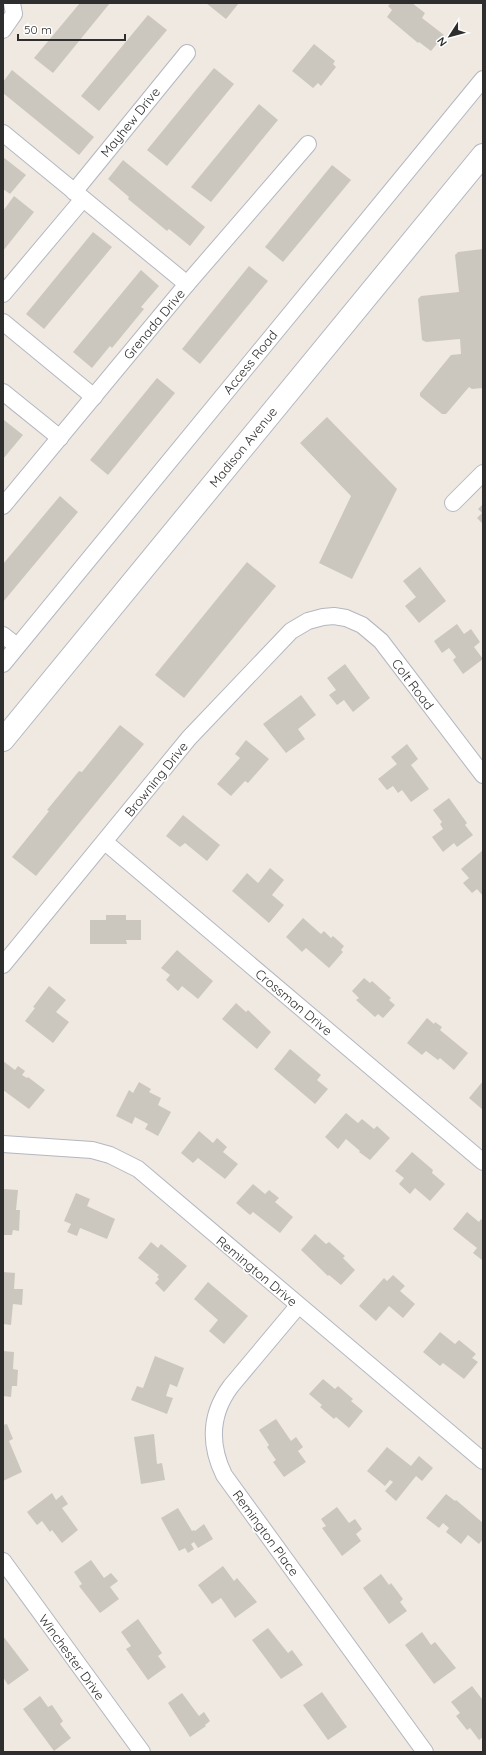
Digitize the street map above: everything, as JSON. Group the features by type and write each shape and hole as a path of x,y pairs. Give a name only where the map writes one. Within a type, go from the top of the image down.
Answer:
{"main road":[{"name":"Madison Avenue","path":"3,740 483,155"}],"street":[{"path":"3,30 14,14 12,3"},
{"name":"Mayhew Drive","path":"3,294 187,53"},
{"name":"Access Road","path":"3,664 483,79"},
{"path":"3,133 187,284"},
{"name":"Grenada Drive","path":"3,506 187,284 308,144"},
{"path":"3,322 94,397"},
{"path":"3,392 60,438"},
{"path":"454,503 483,473"},
{"name":"Colt Road","path":"328,616 346,618 362,625 380,641 483,775"},
{"name":"Browning Drive","path":"3,965 189,738 287,634 308,621 328,616"},
{"path":"3,635 17,646"},
{"name":"Crossman Drive","path":"105,842 483,1162"},
{"name":"Remington Drive","path":"3,1144 92,1150 110,1155 138,1169 298,1306 483,1461"},
{"name":"Remington Place","path":"298,1306 223,1397 214,1422 213,1443 216,1456 224,1475 425,1752"},
{"name":"Winchester Drive","path":"3,1561 142,1752"}],"building":[{"path":"80,3 110,3 53,73 34,58"},
{"path":"206,3 239,3 226,19"},
{"path":"391,3 412,3 425,13 422,18 444,35 431,51 419,42 418,43 387,17 392,10 388,6"},
{"path":"148,15 167,30 99,111 81,96"},
{"path":"314,44 335,61 333,64 336,67 321,86 318,83 313,88 292,71"},
{"path":"214,68 234,84 167,166 147,150"},
{"path":"12,70 94,137 79,155 3,93 3,82"},
{"path":"259,104 278,120 211,202 191,187"},
{"path":"3,157 26,175 10,194 3,189"},
{"path":"123,160 205,227 190,246 169,229 167,231 128,199 129,197 108,179"},
{"path":"332,165 351,180 283,262 265,247"},
{"path":"14,196 34,212 3,251 3,211"},
{"path":"93,232 112,247 44,329 26,314"},
{"path":"483,249 483,388 472,389 469,387 446,414 442,414 420,396 420,393 451,355 461,354 460,339 426,342 422,340 418,299 421,296 459,292 455,255 458,252"},
{"path":"249,266 268,281 200,364 182,349"},
{"path":"141,270 159,286 141,307 144,309 112,348 110,346 92,368 73,352"},
{"path":"157,378 175,393 108,475 90,460"},
{"path":"327,417 397,489 352,579 319,563 351,496 300,443"},
{"path":"4,420 23,435 3,459 3,422"},
{"path":"60,496 78,512 3,602 3,564"},
{"path":"483,504 483,524 477,518 482,513 478,509"},
{"path":"247,562 276,586 184,698 155,675"},
{"path":"420,567 446,601 419,623 405,606 416,597 403,581"},
{"path":"457,624 464,634 471,629 480,642 474,647 483,659 463,674 453,660 456,657 449,648 442,653 434,641"},
{"path":"345,664 370,698 353,712 344,700 337,705 329,695 336,690 327,678"},
{"path":"301,695 316,715 298,729 305,739 286,753 263,724"},
{"path":"120,725 144,744 36,876 12,857 49,811 47,810 79,771 82,772"},
{"path":"246,740 269,759 248,783 245,781 231,796 217,784 240,758 235,754"},
{"path":"407,744 418,759 411,765 429,789 411,802 402,790 398,793 393,786 387,790 378,779 397,764 391,757"},
{"path":"449,798 467,823 465,825 473,835 457,847 454,843 443,852 432,837 443,829 440,824 442,822 433,810"},
{"path":"183,815 220,845 207,861 185,843 180,847 166,836"},
{"path":"483,850 483,896 477,889 472,893 463,883 469,878 461,869"},
{"path":"270,868 284,880 272,895 284,905 269,923 232,891 247,873 258,883"},
{"path":"106,915 126,915 126,920 141,920 141,940 126,940 127,944 90,944 90,920 106,920"},
{"path":"303,918 321,934 324,931 331,938 333,936 344,946 341,950 343,952 329,968 306,948 302,952 286,937"},
{"path":"177,950 213,981 198,999 182,986 178,991 166,980 170,975 161,968"},
{"path":"364,978 370,983 372,981 391,998 389,1000 395,1005 383,1018 378,1014 375,1017 356,1000 359,998 352,991"},
{"path":"49,986 66,1000 56,1012 69,1022 53,1043 25,1021 35,1008 33,1007"},
{"path":"236,1003 246,1012 248,1010 271,1032 257,1049 222,1019"},
{"path":"427,1018 434,1024 435,1022 442,1027 440,1030 468,1053 454,1070 440,1058 438,1060 426,1051 422,1055 407,1043"},
{"path":"290,1049 321,1075 317,1080 328,1089 315,1104 274,1069"},
{"path":"3,1061 15,1070 18,1066 25,1071 22,1075 27,1078 28,1077 45,1090 29,1109 3,1090"},
{"path":"483,1081 483,1110 469,1098"},
{"path":"139,1082 151,1089 149,1092 161,1098 158,1105 171,1112 158,1136 145,1129 148,1124 135,1117 132,1124 116,1116 129,1090 133,1093"},
{"path":"346,1113 358,1123 362,1119 374,1129 377,1126 390,1138 370,1160 359,1152 360,1151 346,1139 338,1149 325,1137"},
{"path":"199,1131 213,1143 217,1138 227,1147 223,1152 238,1164 225,1179 198,1158 193,1163 181,1153"},
{"path":"412,1152 433,1170 432,1173 445,1184 430,1201 415,1188 410,1194 399,1184 404,1178 395,1171"},
{"path":"253,1184 265,1194 269,1190 279,1198 275,1202 293,1217 280,1233 253,1212 250,1215 236,1203"},
{"path":"3,1189 18,1190 16,1210 20,1210 19,1231 13,1230 12,1235 3,1235"},
{"path":"76,1193 90,1199 87,1206 115,1219 107,1239 80,1228 77,1236 67,1232 71,1224 64,1221"},
{"path":"467,1212 479,1222 481,1219 483,1221 482,1260 473,1253 477,1248 453,1229"},
{"path":"315,1234 326,1244 329,1242 345,1256 343,1258 355,1270 341,1285 329,1275 328,1276 301,1250"},
{"path":"151,1242 158,1248 161,1244 187,1266 164,1292 155,1283 159,1279 157,1277 159,1275 138,1258"},
{"path":"3,1272 15,1273 14,1289 23,1289 22,1305 13,1304 11,1325 3,1324"},
{"path":"393,1275 405,1286 400,1291 415,1304 403,1318 389,1306 376,1321 359,1306 384,1278 387,1281"},
{"path":"208,1282 248,1316 224,1344 209,1331 218,1320 194,1299"},
{"path":"440,1332 455,1344 459,1340 476,1354 472,1358 478,1362 464,1379 443,1363 440,1366 423,1352"},
{"path":"3,1351 14,1352 13,1369 18,1370 17,1386 12,1386 11,1397 3,1396"},
{"path":"155,1356 184,1368 177,1387 170,1384 166,1396 173,1398 167,1414 131,1400 137,1386 143,1388"},
{"path":"323,1379 335,1389 338,1386 353,1399 351,1401 363,1411 349,1428 336,1417 334,1419 320,1407 322,1405 309,1394"},
{"path":"276,1419 291,1441 296,1437 303,1447 298,1451 306,1462 284,1477 273,1462 276,1460 267,1447 269,1445 259,1430"},
{"path":"7,1424 13,1439 9,1441 22,1472 3,1481 3,1425"},
{"path":"154,1434 157,1464 162,1463 165,1480 141,1484 134,1437"},
{"path":"387,1447 411,1466 419,1456 433,1468 422,1481 416,1476 396,1501 385,1491 393,1482 390,1480 385,1486 367,1471"},
{"path":"52,1493 56,1500 62,1495 68,1504 62,1508 78,1530 62,1543 52,1530 50,1532 42,1521 37,1525 27,1512"},
{"path":"446,1494 455,1501 456,1500 483,1523 483,1539 479,1544 468,1535 461,1544 446,1532 449,1528 443,1523 439,1528 426,1518"},
{"path":"337,1507 349,1523 355,1519 362,1529 356,1534 361,1541 342,1556 322,1528 326,1526 321,1519"},
{"path":"178,1508 192,1531 195,1531 204,1524 213,1539 198,1548 194,1542 191,1544 194,1549 188,1553 185,1548 179,1551 161,1518"},
{"path":"91,1560 104,1578 111,1573 118,1581 110,1587 119,1599 100,1613 79,1586 82,1584 74,1572"},
{"path":"223,1566 234,1581 237,1578 257,1602 235,1618 221,1598 212,1604 198,1585"},
{"path":"381,1574 389,1585 391,1583 403,1599 400,1602 407,1611 389,1624 363,1588"},
{"path":"138,1619 162,1653 158,1656 166,1667 148,1680 126,1649 131,1646 121,1632"},
{"path":"268,1628 288,1653 292,1650 303,1665 281,1679 252,1640"},
{"path":"422,1632 431,1645 435,1642 456,1668 434,1684 405,1645"},
{"path":"3,1636 29,1670 8,1685 3,1677"},
{"path":"472,1686 482,1699 483,1698 483,1737 479,1740 470,1728 467,1730 456,1716 460,1713 451,1702"},
{"path":"322,1692 347,1727 328,1740 303,1705"},
{"path":"182,1693 199,1716 204,1712 210,1721 205,1725 206,1726 190,1737 168,1703"},
{"path":"40,1696 48,1707 52,1705 63,1721 60,1724 71,1738 54,1751 23,1709"}]}
